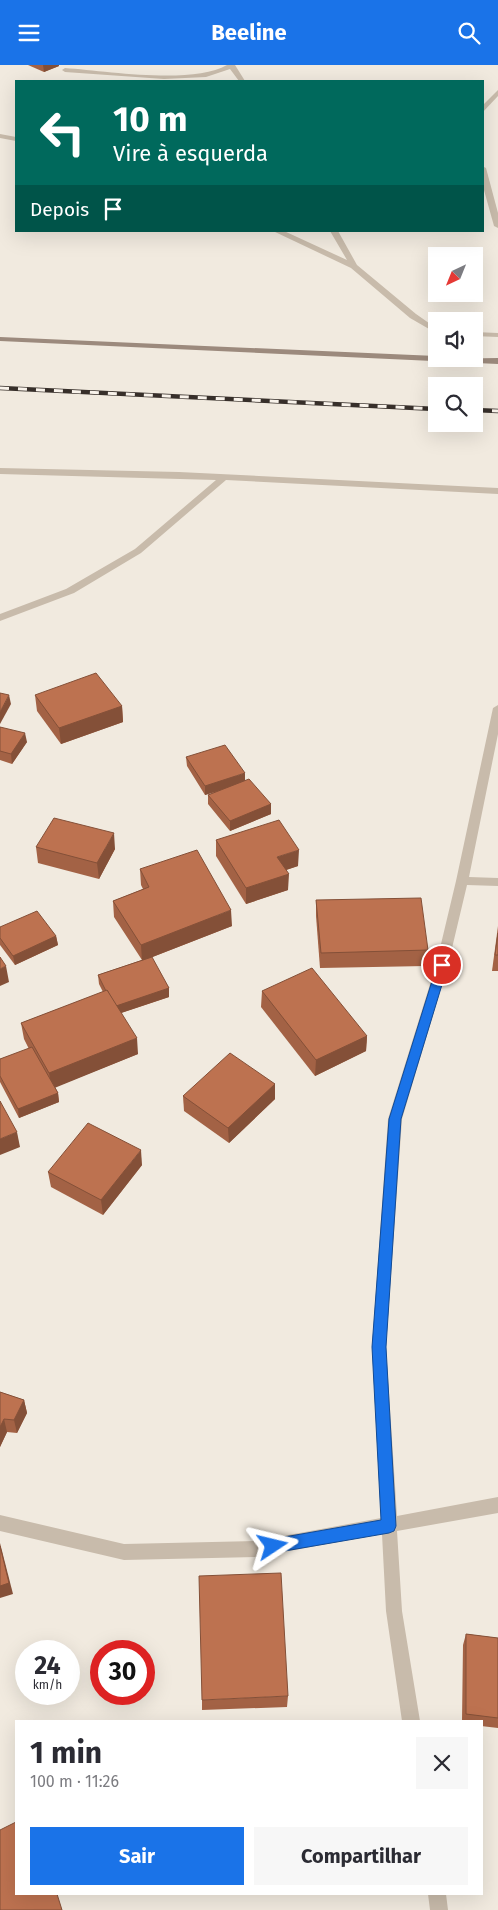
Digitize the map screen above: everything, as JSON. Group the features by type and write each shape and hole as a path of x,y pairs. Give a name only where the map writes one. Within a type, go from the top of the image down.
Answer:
{"street":[{"path":"65,70 164,77 206,75 231,66 241,80"},
{"path":"484,109 498,92"},
{"path":"0,136 15,139"},
{"path":"484,175 498,226"},
{"path":"279,232 354,266 413,316 428,326"},
{"path":"335,232 354,266"},
{"path":"483,334 498,335"},
{"path":"0,339 428,359"},
{"path":"483,360 498,361"},
{"path":"0,471 223,478 498,491"},
{"path":"0,618 70,591 138,551 223,478"},
{"path":"411,1720 394,1611 379,1347 395,1119 442,965 462,881 498,709"},
{"path":"462,881 498,882"},
{"path":"0,1523 124,1552 256,1549 498,1505"},
{"path":"437,1895 439,1910"}],"building":[{"path":"96,673 122,706 59,728 35,695"},
{"path":"0,693 9,695 0,712"},
{"path":"0,727 25,733 11,754 0,751"},
{"path":"225,745 245,773 205,786 186,757"},
{"path":"249,779 271,804 230,821 208,795"},
{"path":"54,818 114,833 97,863 36,847"},
{"path":"279,820 299,850 277,857 289,874 246,888 216,840"},
{"path":"197,850 231,910 141,945 113,901 149,887 140,869"},
{"path":"421,898 428,950 321,953 316,900"},
{"path":"37,911 56,936 13,956 0,938 0,927"},
{"path":"498,933 498,955 495,955"},
{"path":"0,957 6,966 0,969"},
{"path":"152,957 169,988 116,1006 98,975"},
{"path":"312,968 367,1036 316,1060 262,991"},
{"path":"107,990 137,1038 49,1073 21,1023"},
{"path":"32,1047 58,1093 18,1109 0,1076 0,1059"},
{"path":"230,1053 275,1084 228,1128 183,1096"},
{"path":"0,1101 17,1132 0,1139"},
{"path":"88,1123 141,1150 101,1200 48,1172"},
{"path":"0,1392 24,1400 14,1420 4,1419 0,1427"},
{"path":"0,1546 9,1583 0,1586"},
{"path":"281,1573 288,1696 202,1700 199,1576"},
{"path":"466,1634 498,1638 498,1718 466,1714"},
{"path":"15,1822 15,1895 57,1895 62,1910 0,1910 0,1830"}],"railway":[{"path":"0,388 428,409"},
{"path":"483,410 498,411"}],"route":[{"path":"273,1546 389,1526 379,1347 395,1119 442,965"}]}
